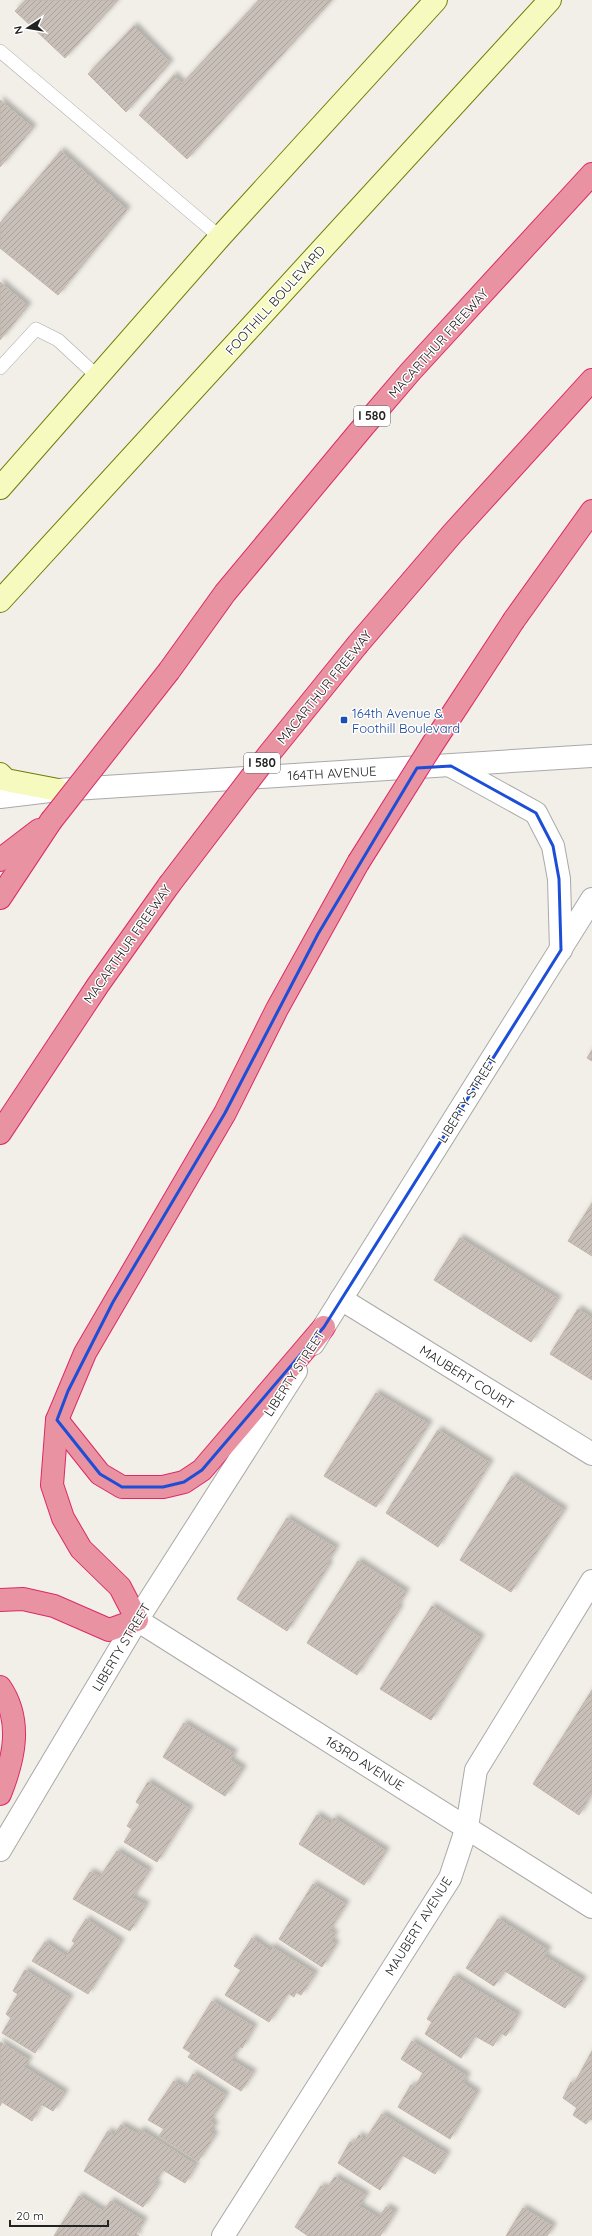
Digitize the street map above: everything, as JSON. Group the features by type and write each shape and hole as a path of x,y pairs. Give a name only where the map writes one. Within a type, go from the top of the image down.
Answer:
{"highway":[{"name":"MACARTHUR FREEWAY","path":"0,898 51,821 169,671 225,593 339,454 416,366 592,174"},
{"name":"MACARTHUR FREEWAY","path":"0,1133 98,985 169,885 264,760 358,644 452,534 592,380"},
{"path":"0,1600 23,1598 54,1606 109,1630 137,1620 120,1587 81,1549 63,1518 52,1485 57,1420 85,1353 225,1112 277,1009 358,864 430,748 514,620 592,511"},
{"path":"0,860 51,821"},
{"path":"57,1420 100,1474 122,1487 163,1487 184,1482 202,1470 324,1327"},
{"path":"0,1687 9,1700 15,1748 0,1794"}],"main road":[{"path":"0,488 220,237 436,0"},
{"name":"FOOTHILL BOULEVARD","path":"0,601 550,0"},
{"path":"0,774 6,780 58,790"}],"street":[{"name":"164TH AVENUE","path":"0,797 58,790 592,756"},
{"path":"451,766 536,813 553,846 559,879 561,950"},
{"name":"LIBERTY STREET","path":"0,1850 137,1620 324,1327 592,899"},
{"name":"MAUBERT COURT","path":"341,1299 592,1454"},
{"name":"MAUBERT AVENUE","path":"224,2236 450,1878 467,1827 476,1770 592,1581"},
{"name":"163RD AVENUE","path":"137,1620 592,1907"}],"lane":[{"path":"0,51 220,237"},
{"path":"0,368 36,329 58,340 98,377"}],"highlighted area":[{"path":"451,766 536,813 553,846 559,879 561,950 324,1327 202,1470 184,1482 163,1487 122,1487 100,1474 57,1420 68,1391 113,1302 225,1113 318,934 417,768"}],"building":[{"path":"26,0 118,0 65,58 15,11"},
{"path":"259,0 332,0 187,159 139,115 174,75 182,84"},
{"path":"134,26 170,63 126,112 88,74"},
{"path":"0,100 33,128 0,167"},
{"path":"61,151 127,210 58,295 0,248 0,223"},
{"path":"0,282 28,306 0,340"},
{"path":"592,1050 592,1061 587,1058"},
{"path":"592,1203 592,1256 568,1241"},
{"path":"460,1238 558,1299 531,1342 434,1280"},
{"path":"578,1309 592,1318 592,1380 550,1354"},
{"path":"376,1393 429,1424 376,1507 324,1476"},
{"path":"438,1430 490,1463 438,1547 386,1513"},
{"path":"512,1476 564,1510 511,1592 460,1560"},
{"path":"287,1518 336,1548 327,1563 329,1565 287,1631 237,1599"},
{"path":"358,1561 406,1592 397,1607 400,1608 357,1675 307,1643"},
{"path":"432,1606 481,1638 431,1720 380,1689"},
{"path":"592,1690 592,1793 579,1815 533,1784"},
{"path":"184,1723 234,1753 230,1760 243,1769 225,1796 163,1757"},
{"path":"148,1782 190,1809 157,1862 124,1842 132,1829 127,1826 140,1805 136,1802"},
{"path":"317,1815 331,1824 334,1818 386,1851 364,1885 299,1844"},
{"path":"117,1851 149,1871 132,1898 146,1905 130,1931 73,1899 90,1872 100,1877"},
{"path":"313,1884 346,1904 329,1931 335,1934 331,1941 336,1944 322,1967 279,1939"},
{"path":"86,1919 121,1942 88,1994 32,1961 45,1942 66,1956 75,1943 72,1941"},
{"path":"498,1919 548,1950 544,1956 583,1980 565,2008 505,1971 494,1986 466,1968"},
{"path":"252,1938 269,1950 272,1947 315,1974 301,1995 296,1992 294,1997 288,1993 269,2022 225,1995 241,1970 234,1966"},
{"path":"25,1970 70,1998 35,2053 2,2033 11,2018 6,2014 18,1994 13,1991"},
{"path":"454,1976 518,2015 506,2036 501,2033 493,2046 475,2036 461,2058 425,2034 432,2022 427,2019"},
{"path":"212,2001 254,2027 242,2048 240,2046 231,2060 253,2073 241,2091 188,2057 191,2053 183,2048"},
{"path":"412,2041 467,2076 463,2083 477,2093 450,2139 398,2107 411,2085 415,2087 423,2073 401,2059"},
{"path":"0,2042 29,2060 24,2067 65,2093 53,2111 41,2104 32,2121 2,2102 0,2106"},
{"path":"592,2051 592,2120 590,2119 586,2124 573,2115 577,2108 563,2098 571,2082 574,2084"},
{"path":"193,2074 226,2095 210,2121 215,2125 210,2132 215,2135 198,2161 159,2136 164,2129 148,2120 174,2081 185,2088"},
{"path":"382,2114 447,2154 435,2174 402,2155 380,2190 338,2163 350,2142 354,2144 359,2135 365,2140"},
{"path":"121,2125 138,2134 141,2130 196,2165 185,2183 163,2170 154,2183 158,2185 143,2207 84,2171 108,2131 114,2135"},
{"path":"335,2177 366,2195 359,2206 379,2218 386,2207 395,2212 380,2236 308,2236 295,2227 321,2186 326,2189"},
{"path":"79,2196 103,2211 111,2201 144,2221 136,2234 139,2236 54,2236"},
{"path":"523,2208 553,2226 547,2236 506,2236"}],"place":[{"name":"164th Avenue & Foothill Boulevard","path":"344,720"}]}
